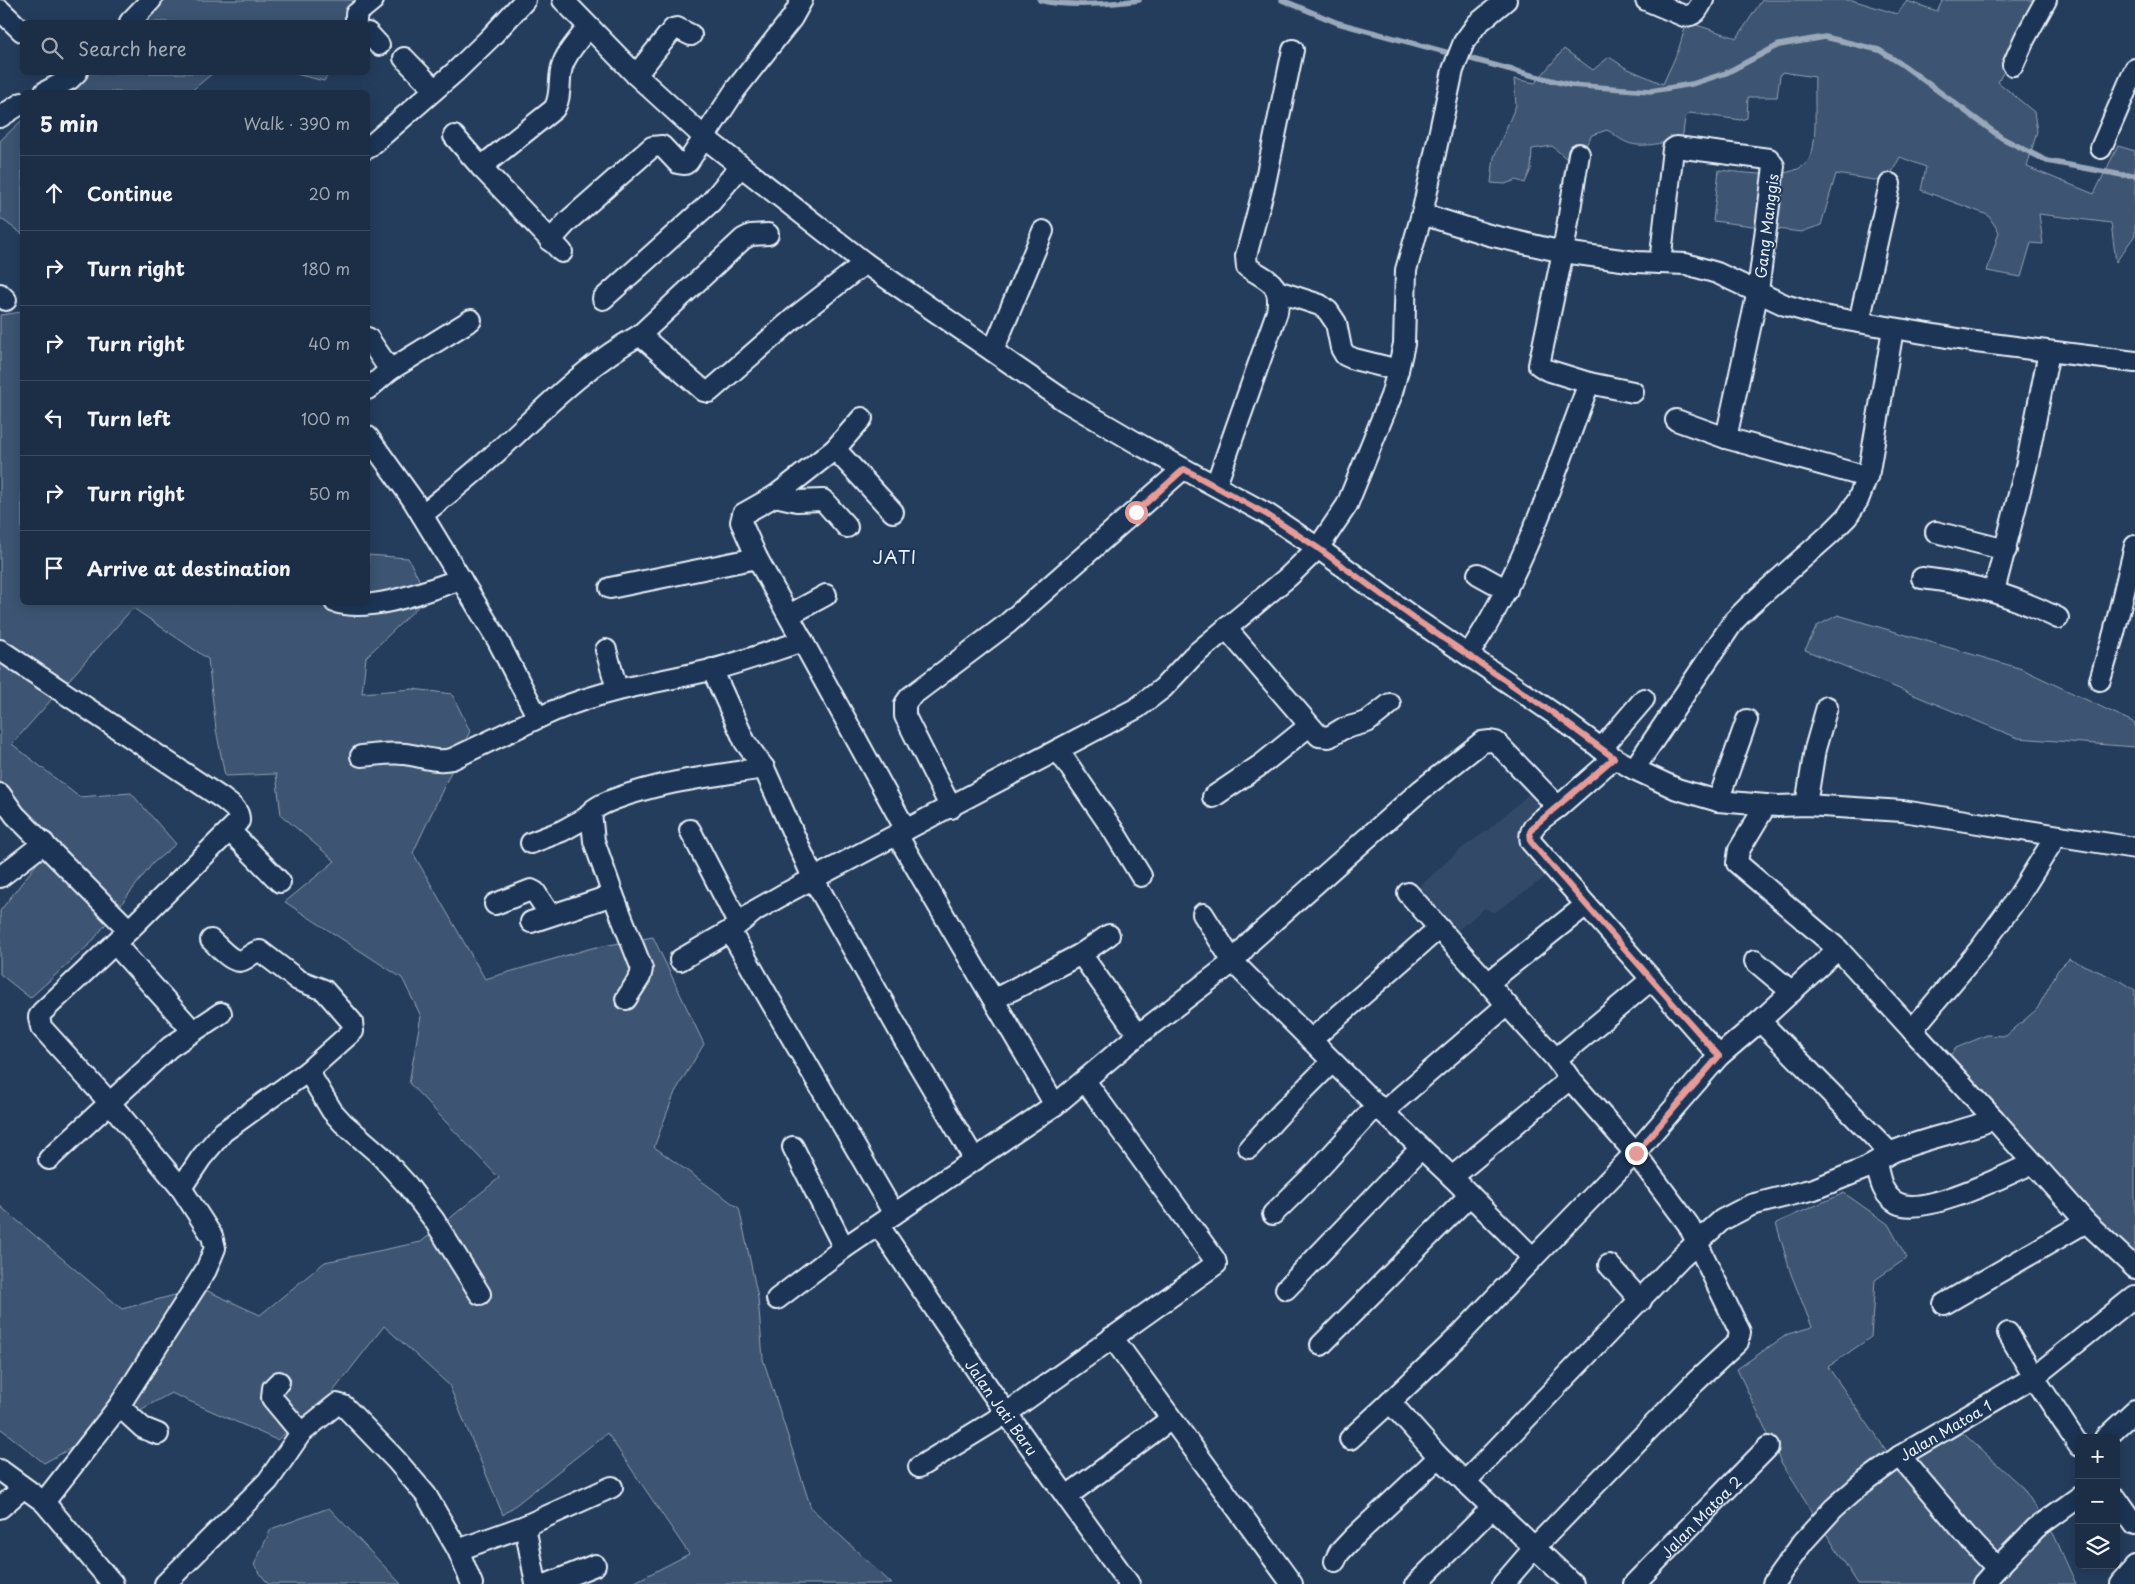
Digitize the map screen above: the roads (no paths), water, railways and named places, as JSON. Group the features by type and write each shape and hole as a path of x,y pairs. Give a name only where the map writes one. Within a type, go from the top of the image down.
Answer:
{"street":[{"path":"356,20 356,14 373,0"},
{"path":"370,146 490,38 525,0"},
{"path":"562,0 636,75 705,138 865,263 1065,401 1266,514 1318,548 1608,753 1634,769 1676,789 1718,801 1903,811 2135,848"},
{"path":"454,136 556,246 568,221 652,147 662,146 678,163 685,164 705,138 736,89 792,18 802,0"},
{"path":"1646,0 1684,16 1696,13 1703,0"},
{"path":"2013,65 2025,38 2046,0"},
{"path":"680,960 734,927 756,910 1137,708 1163,688 1192,657 1288,577 1318,548 1347,506 1391,396 1404,344 1406,270 1422,214 1453,70 1464,42 1477,24 1501,1"},
{"path":"0,10 20,29"},
{"path":"481,167 558,104 561,68 566,57 588,27"},
{"path":"636,75 675,28 691,35"},
{"path":"1216,486 1277,312 1279,300 1277,291 1271,282 1247,267 1246,256 1264,188 1293,50"},
{"path":"404,58 434,89"},
{"path":"2101,148 2135,69"},
{"path":"48,90 70,75"},
{"path":"0,118 20,105"},
{"name":"Gang Manggis","path":"1660,263 1673,149 1676,147 1769,159 1772,161 1774,166 1758,291 1726,438"},
{"path":"1579,154 1563,252 1539,365 1547,370 1633,392"},
{"path":"603,299 711,202 740,167"},
{"path":"1859,322 1890,184"},
{"path":"1422,214 1490,236 1563,252 1607,259 1686,264 1702,268 1758,291 1786,305 1823,316 1893,329 2049,352 2135,362"},
{"path":"993,351 1043,231"},
{"path":"422,515 486,462 590,369 622,345 640,335 743,239 751,234 768,234"},
{"path":"640,335 704,391 709,392 794,318 865,263"},
{"path":"1277,291 1320,305 1328,311 1336,323 1341,348 1345,355 1354,360 1398,370"},
{"path":"370,387 390,370 471,320"},
{"path":"1634,769 1734,621 1847,517 1858,500 1867,477 1893,329"},
{"path":"370,341 390,370"},
{"path":"1994,591 2026,467 2049,352"},
{"path":"1468,655 1492,618 1507,590 1547,498 1589,382"},
{"path":"862,418 835,449 775,496 741,516 741,522 902,833 1056,1105"},
{"path":"1676,420 1726,438 1867,477"},
{"path":"370,440 422,515 461,579 497,639 538,718"},
{"path":"835,449 892,512"},
{"path":"951,808 905,716 905,704 910,697 1007,624 1184,469"},
{"path":"775,496 797,502 823,500 847,527"},
{"path":"1936,532 2006,550"},
{"path":"2100,680 2135,546"},
{"path":"610,588 758,558"},
{"path":"1478,574 1507,590"},
{"path":"1922,578 1958,582 1994,591 2027,603 2058,618"},
{"path":"370,603 410,596 461,579"},
{"path":"788,616 826,595"},
{"path":"1226,628 1319,736 1328,736 1342,729 1367,722 1390,704"},
{"path":"362,756 389,753 407,754 434,761 452,759 577,701 617,689 712,669 803,641"},
{"path":"0,650 223,799 236,810 239,816 236,826 42,1012 39,1018 41,1027 110,1103 181,1188 212,1236 215,1248 212,1258 119,1406 44,1502"},
{"path":"606,650 617,689"},
{"path":"712,669 746,742 764,768 814,880 975,1160"},
{"path":"1644,699 1608,753 1558,807 1533,827 1530,832 1531,842 1719,1056"},
{"path":"1806,805 1815,749 1827,707"},
{"path":"1718,801 1747,720"},
{"path":"1213,797 1262,764 1309,726"},
{"path":"777,1299 844,1248 1056,1105 1138,1035 1233,962 1251,941 1421,790 1482,742 1490,740 1496,742 1558,807"},
{"path":"1058,750 1113,830 1141,876"},
{"path":"626,999 640,977 642,969 594,840 591,812 597,807 636,791 672,782 764,768"},
{"path":"0,794 15,815 44,843 122,937 193,1031"},
{"path":"1766,805 1738,850 1737,863 1838,949 2086,1222 2135,1268"},
{"path":"531,843 562,831 591,815"},
{"path":"690,830 734,927 894,1214"},
{"path":"230,831 280,882"},
{"path":"1912,1030 1980,949 2018,897 2056,836"},
{"path":"0,877 44,843"},
{"path":"494,904 531,890 535,892 550,915"},
{"path":"1408,892 1556,1059 1570,1079 1636,1153 1688,1224 1740,1332 1738,1342 1690,1387 1535,1547 1503,1584"},
{"path":"531,922 613,894"},
{"path":"1488,983 1586,905"},
{"path":"1203,914 1233,962 1332,1062 1533,1258"},
{"path":"1311,1040 1439,928"},
{"path":"995,999 1081,954 1109,936"},
{"path":"181,1188 201,1158 223,1132 308,1071 353,1031 352,1022 324,990 298,980 260,951 255,951 243,960 238,961 211,940"},
{"path":"1350,1439 1459,1336 1636,1153 1719,1056 1838,949"},
{"path":"1081,954 1138,1035"},
{"path":"1755,961 1792,992"},
{"path":"1556,1059 1652,979"},
{"path":"1273,1214 1380,1108 1507,1005"},
{"path":"49,1159 151,1064 193,1031 221,1013"},
{"path":"1760,1021 1883,1158 1881,1186 1887,1195 1898,1203 1913,1206 1936,1202 1989,1184 2033,1162"},
{"path":"1249,1148 1332,1062"},
{"path":"308,1071 332,1110 343,1123 380,1155 408,1186 439,1228 480,1294"},
{"path":"1452,1177 1570,1079"},
{"path":"919,1467 1007,1413 1214,1266 1216,1262 1085,1081"},
{"path":"1464,1482 1696,1243 1722,1220 1751,1205 1814,1188 1883,1158 1902,1147 1968,1129 1994,1119"},
{"path":"793,1147 844,1248"},
{"path":"1286,1288 1421,1148"},
{"path":"1321,1345 1470,1195"},
{"path":"1944,1304 2086,1222"},
{"name":"Jalan Jati Baru","path":"878,1226 1007,1413 1129,1584"},
{"path":"1608,1265 1641,1301"},
{"name":"Jalan Matoa 1","path":"1773,1584 1803,1542 1860,1485 1900,1456 2034,1377 2135,1296"},
{"path":"2008,1333 2075,1440"},
{"path":"1112,1337 1292,1584"},
{"path":"279,1382 273,1388 272,1398 301,1433"},
{"path":"1390,1402 1439,1457 1491,1509 1535,1547 1573,1584"},
{"path":"165,1584 268,1481 301,1433 334,1405 344,1406 396,1460 426,1496 458,1550 472,1584"},
{"path":"119,1406 143,1428 158,1434"},
{"path":"2109,1434 2135,1410"},
{"path":"1067,1496 1171,1419"},
{"name":"Jalan Matoa 2","path":"1634,1584 1768,1447"},
{"path":"1900,1456 1974,1544 1997,1568"},
{"path":"1335,1562 1339,1553 1353,1538 1406,1491 1439,1457"},
{"path":"0,1470 44,1502 114,1584"},
{"path":"458,1550 525,1526 612,1487"},
{"path":"0,1508 23,1488"},
{"path":"1983,1584 2036,1528 2075,1500"},
{"path":"2120,1504 2135,1525"},
{"path":"1416,1584 1491,1509"},
{"path":"525,1526 536,1584"},
{"path":"548,1584 595,1565"},
{"path":"2121,1583 2135,1566"}],"waterway":[{"path":"1040,0 1062,4 1103,4 1139,0"},
{"path":"1282,0 1338,23 1570,85 1651,91 1692,84 1726,73 1779,45 1825,37 1879,50 1903,65 2002,138 2047,161 2122,175 2135,175"}],"district":[{"name":"JATI","path":"895,556"}]}
